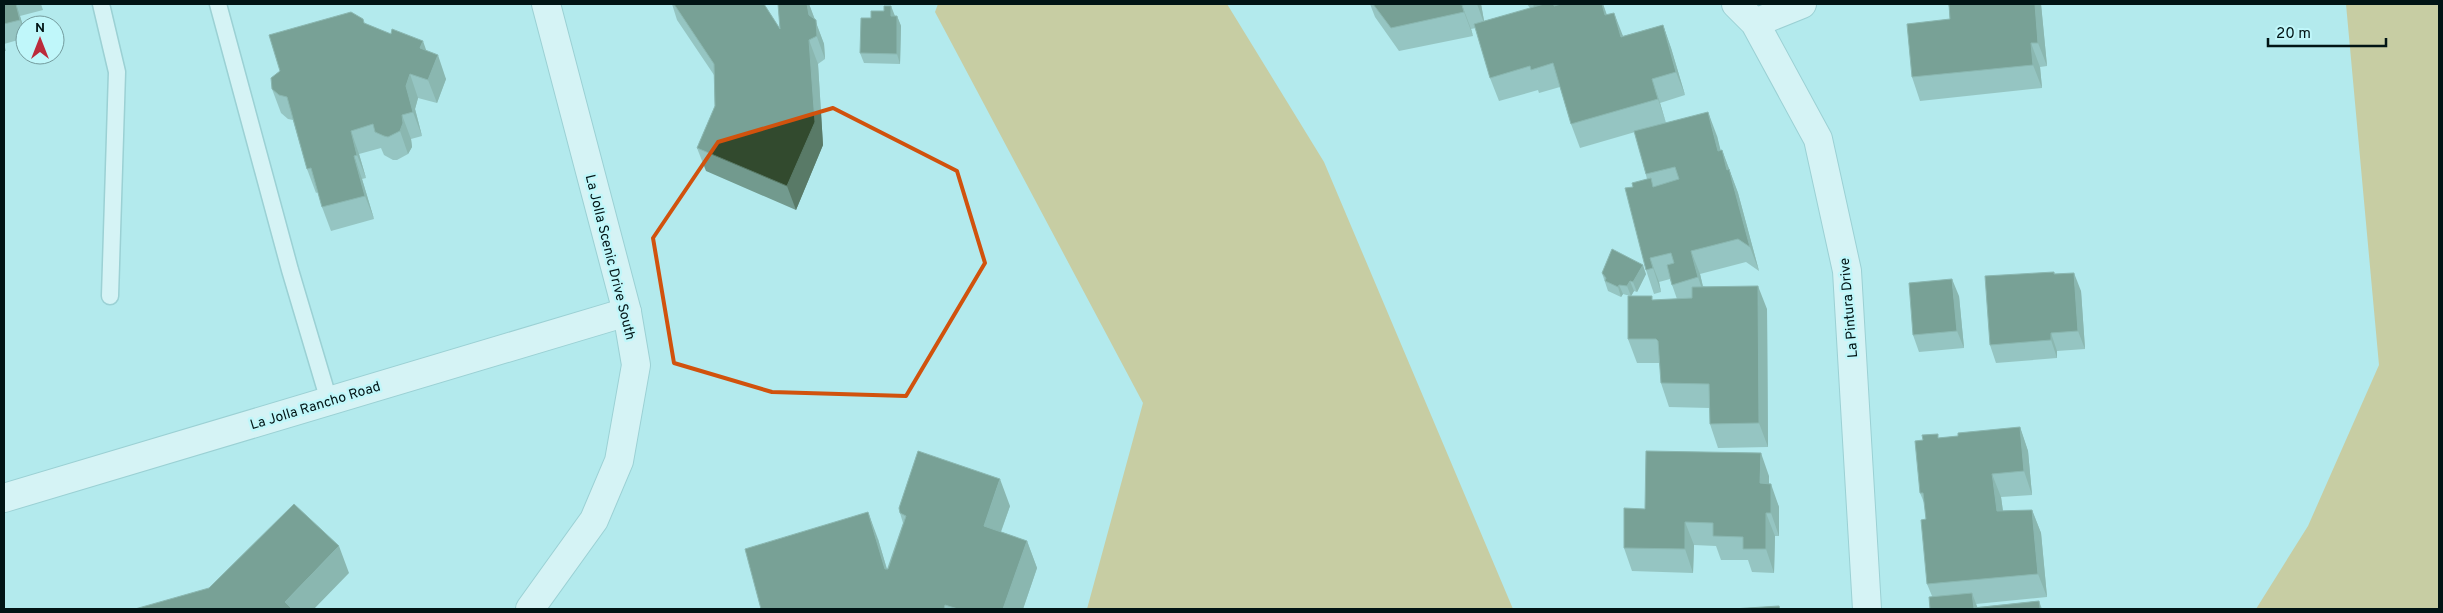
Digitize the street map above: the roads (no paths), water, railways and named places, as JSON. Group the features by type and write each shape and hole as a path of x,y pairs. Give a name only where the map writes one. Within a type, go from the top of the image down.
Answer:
{"street":[{"name":"La Jolla Scenic Drive South","path":"530,609 594,520 619,460 636,364 627,312 546,4"},
{"name":"La Pintura Drive","path":"1736,4 1755,23 1818,139 1847,270 1867,609"},
{"path":"1755,23 1802,4"},
{"name":"La Jolla Rancho Road","path":"4,498 627,312"}],"lane":[{"path":"101,4 117,72 110,296"},
{"path":"218,4 290,270 329,401"}]}
